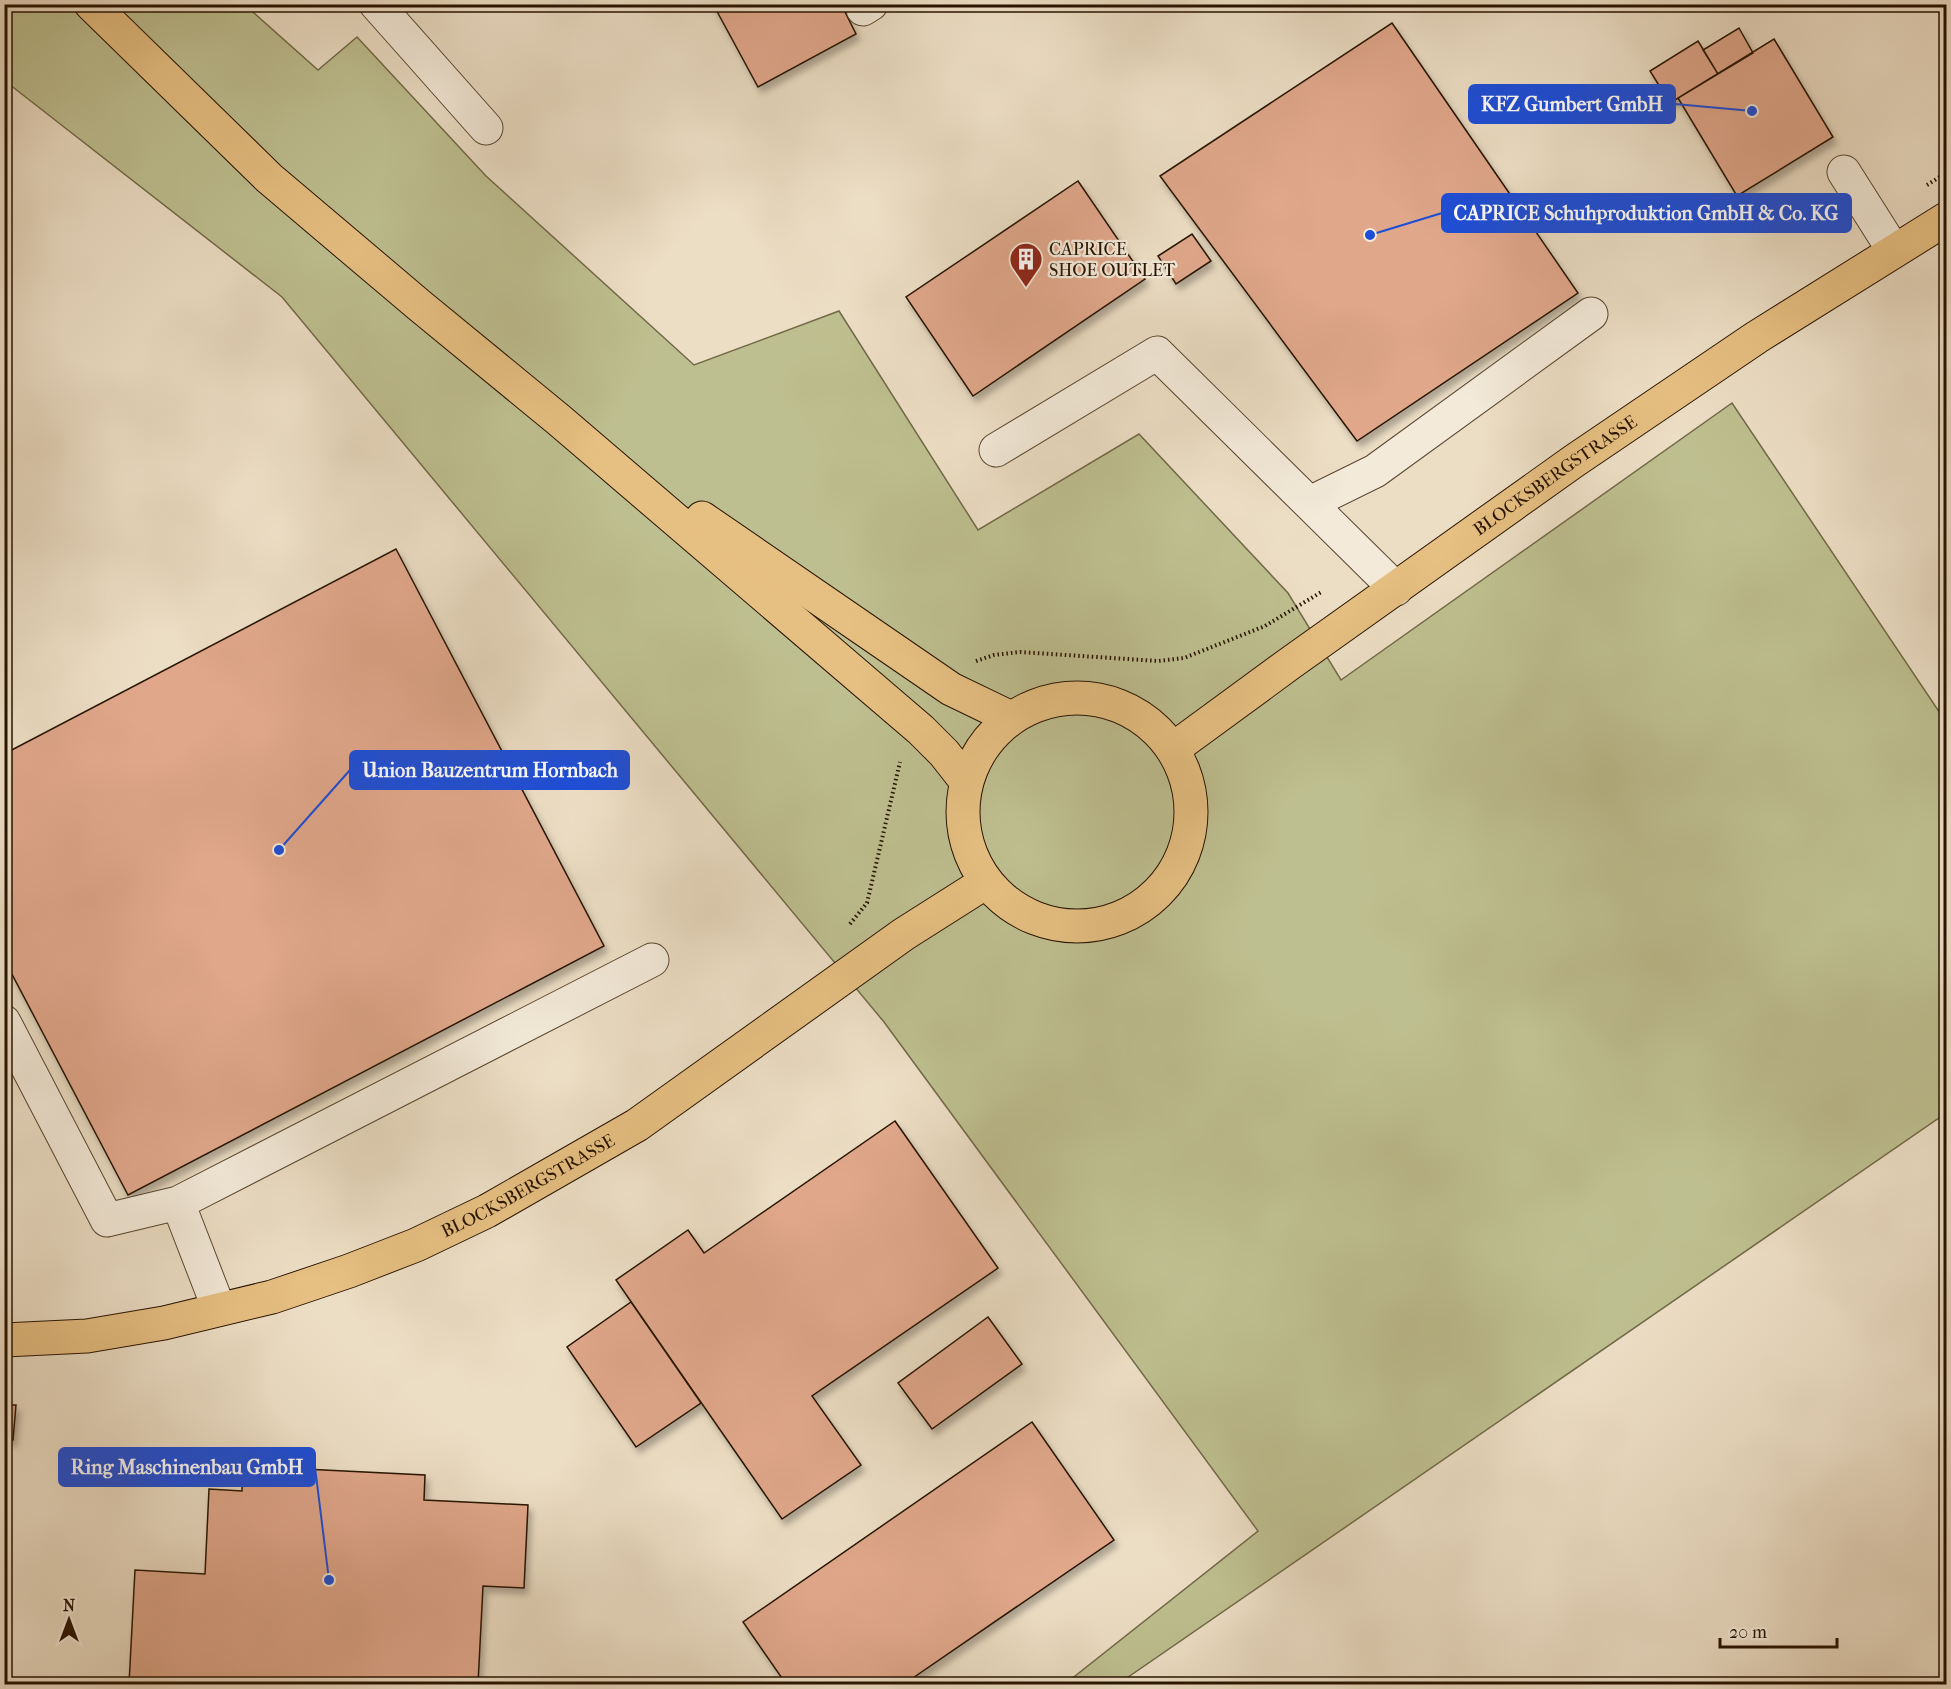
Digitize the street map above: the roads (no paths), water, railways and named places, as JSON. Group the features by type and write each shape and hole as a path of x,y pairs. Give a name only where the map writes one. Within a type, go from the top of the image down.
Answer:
{"main road":[{"path":"91,4 269,178 559,420 921,730 944,753 966,781"},
{"name":"BLOCKSBERGSTRASSE","path":"1173,749 1574,461 1757,336 1947,219"},
{"path":"559,420 951,689 1011,718"},
{"path":"1068,697 1099,699 1128,709 1145,720 1173,749 1189,785 1192,824 1181,861 1159,893 1127,916 1089,926 1051,924 1014,909 986,882 969,852 961,817 966,781 972,762 983,746 996,730 1011,718 1038,704 1068,697"},
{"name":"BLOCKSBERGSTRASSE","path":"4,1340 87,1336 164,1323 272,1297 416,1245 487,1211 637,1125 904,934 986,882"}],"lane":[{"path":"376,4 486,128"},
{"path":"1844,172 1894,251"},
{"path":"1310,503 1375,471 1591,314"},
{"path":"996,450 1156,353 1396,589"},
{"path":"4,1022 107,1220 178,1203 652,960"},
{"path":"178,1203 219,1309"}],"place":[{"name":"KFZ Gumbert GmbH","path":"1752,111"},
{"name":"CAPRICE Schuhproduktion GmbH & Co. KG","path":"1370,235"},
{"name":"CAPRICE SHOE OUTLET","path":"1026,288"},
{"name":"Union Bauzentrum Hornbach","path":"279,850"},
{"name":"Ring Maschinenbau GmbH","path":"329,1580"}]}
